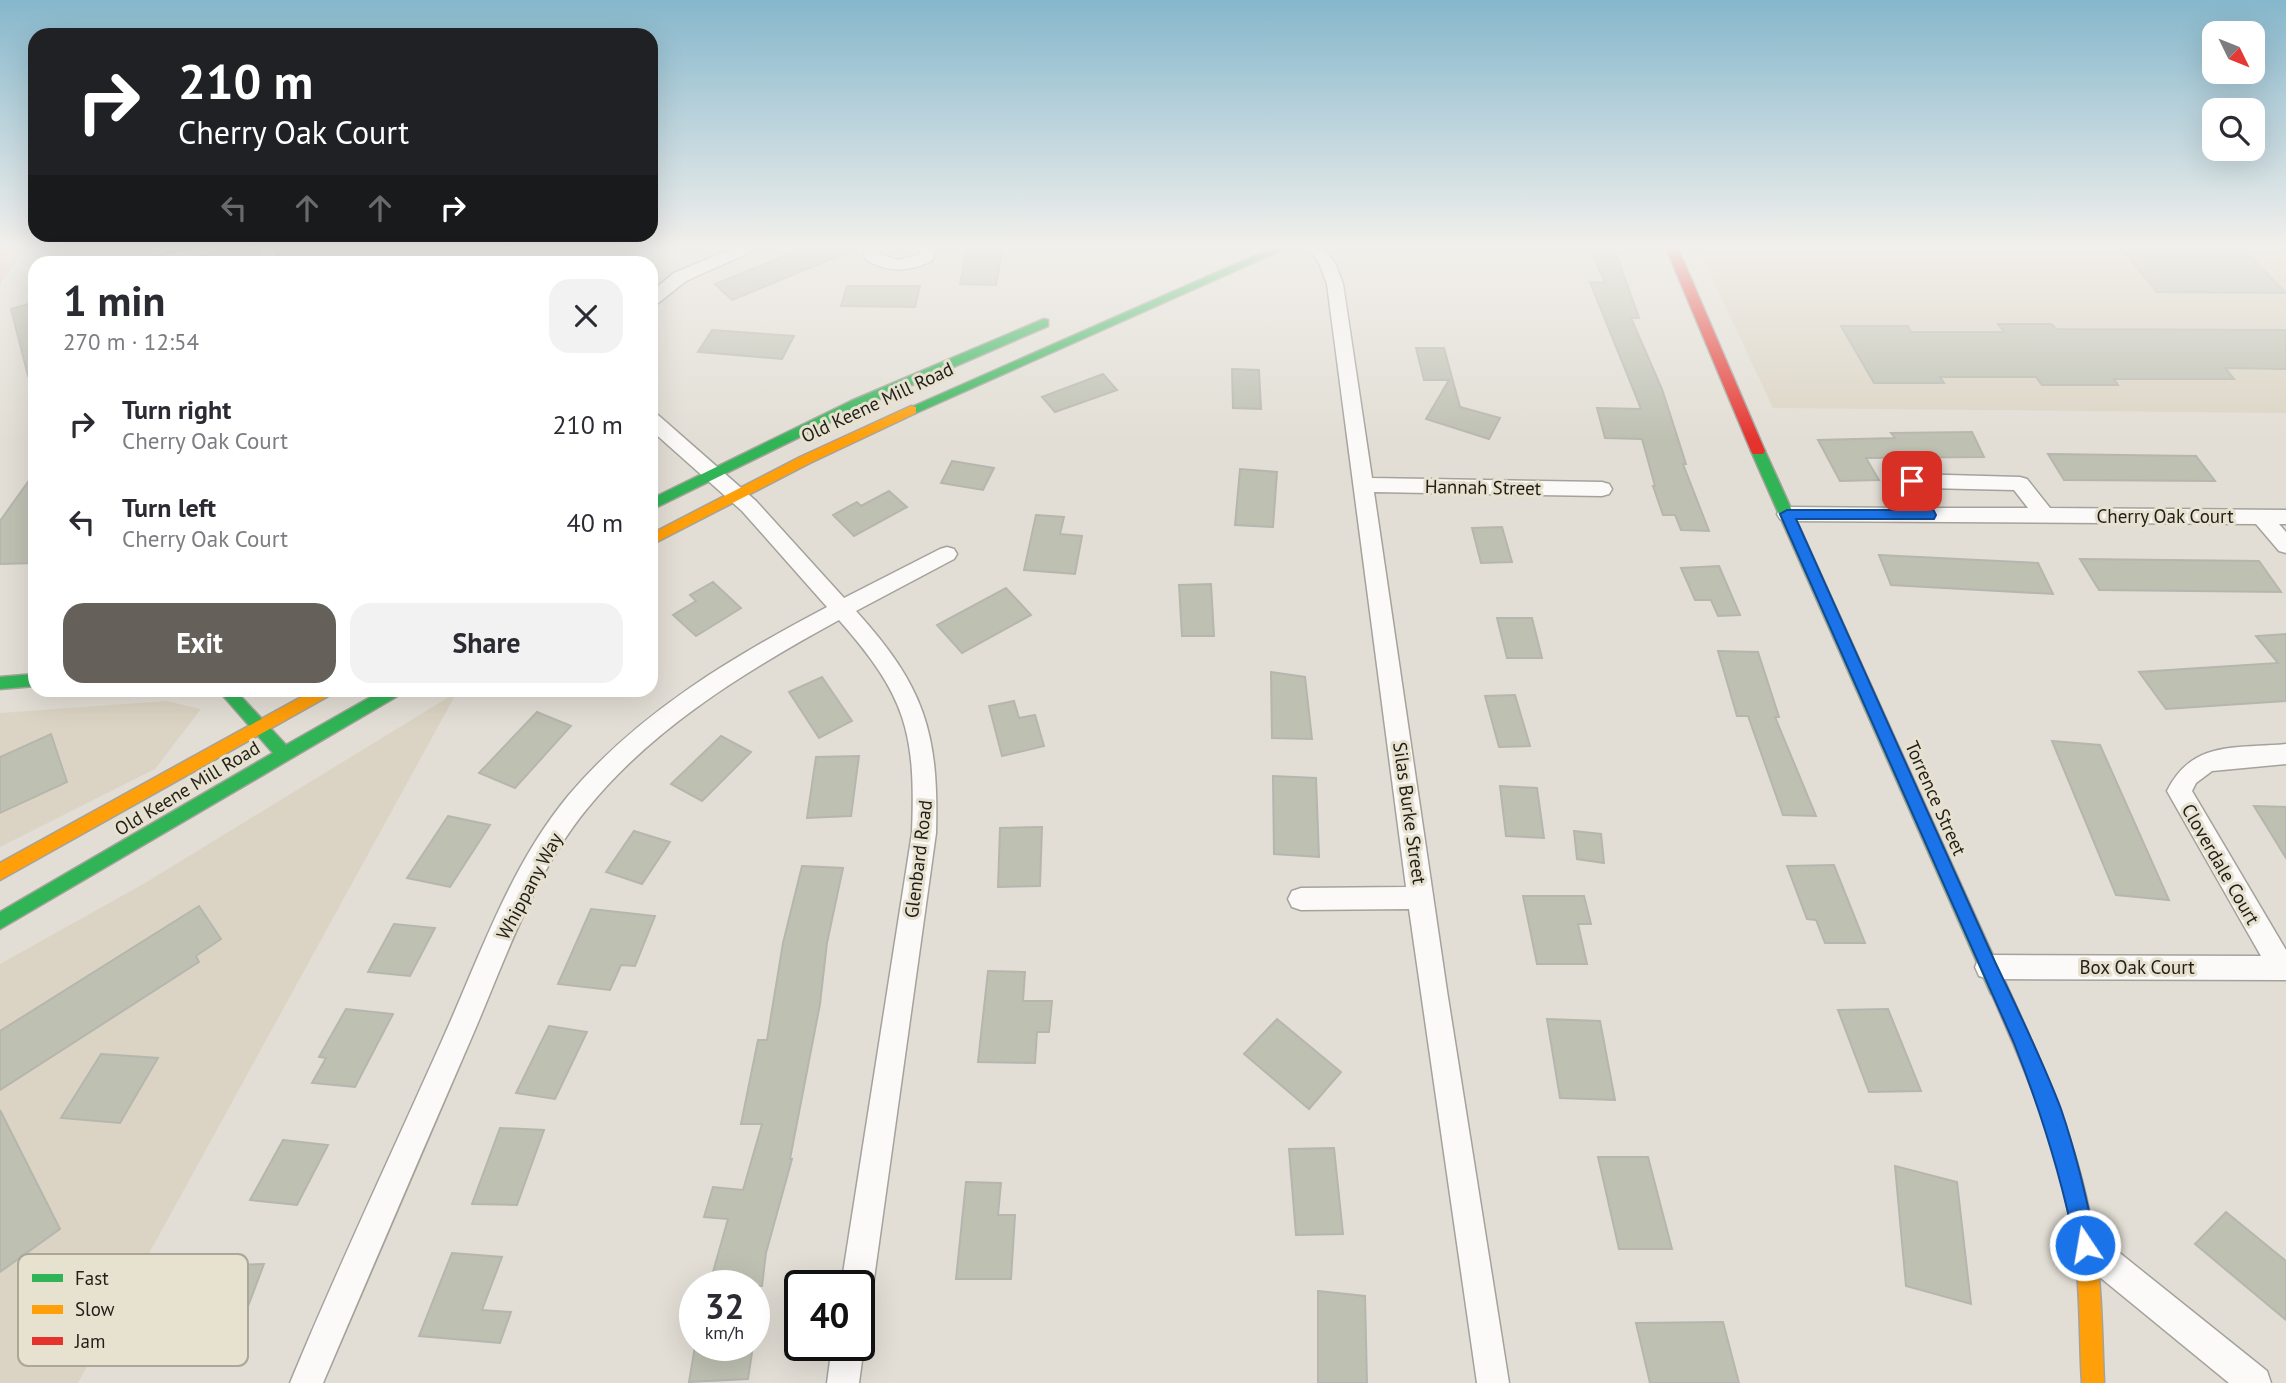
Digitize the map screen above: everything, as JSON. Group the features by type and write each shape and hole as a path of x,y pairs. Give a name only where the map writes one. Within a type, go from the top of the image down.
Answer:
{"main road":[{"name":"Old Keene Mill Road","path":"658,536 735,494 980,377 1130,313"},
{"name":"Torrence Street","path":"1699,313 2051,1110 2075,1196 2085,1245 2097,1381"},
{"name":"Old Keene Mill Road","path":"658,502 710,474 924,373 1062,316"},
{"path":"0,683 28,681"},
{"path":"233,697 263,727 285,755"},
{"name":"Old Keene Mill Road","path":"0,872 314,697"},
{"name":"Old Keene Mill Road","path":"0,921 383,697"}],"street":[{"name":"Silas Burke Street","path":"1339,313 1433,990 1493,1383"},
{"name":"Glenbard Road","path":"658,426 735,494 878,650 902,687 917,725 926,778 924,833 859,1270"},
{"path":"1929,515 1912,481 2020,484 2043,515"},
{"name":"Hannah Street","path":"1364,485 1602,489"},
{"name":"Cherry Oak Court","path":"1787,514 2286,517"},
{"path":"2262,517 2286,546"},
{"name":"Whippany Way","path":"306,1383 517,902 549,842 601,776 669,712 728,671 947,554"},
{"name":"Cloverdale Court","path":"2284,968 2179,791 2188,776 2206,762 2286,754"},
{"path":"1301,899 1421,898"},
{"name":"Box Oak Court","path":"1988,967 2284,968"},
{"path":"2085,1245 2255,1383"},
{"path":"843,1383 846,1361"}],"shaded area":[{"path":"1728,313 2286,313 2286,413 1773,408"},
{"path":"449,697 454,697 149,1254 18,1254 18,1366 87,1366 78,1383 0,1383 0,964 145,883"},
{"path":"166,701 201,709 155,769 0,847 0,713"}],"building":[{"path":"12,313 28,313 28,376"},
{"path":"1602,313 1637,313 1639,318 1631,318 1662,389 1686,464 1683,464 1709,531 1681,530 1675,515 1663,515 1642,439 1605,438 1597,408 1641,409"},
{"path":"1998,324 2052,324 2056,329 2286,330 2286,369 2225,368 2234,379 2114,379 2118,385 2042,385 2036,377 1940,377 1944,383 1874,383 1841,326 1908,326 1911,332 2004,332"},
{"path":"712,330 794,336 782,359 698,352"},
{"path":"1416,348 1444,348 1460,407 1500,418 1489,439 1426,419 1449,380 1424,380"},
{"path":"1232,369 1259,370 1261,409 1233,408"},
{"path":"1103,374 1117,390 1055,412 1042,397"},
{"path":"1972,432 1984,457 1866,458 1879,480 1840,481 1818,440 1895,438 1891,433"},
{"path":"2048,454 2196,456 2215,481 2064,480"},
{"path":"952,461 994,468 983,490 941,483"},
{"path":"1240,469 1277,472 1273,527 1235,525"},
{"path":"28,482 28,563 0,564 0,521"},
{"path":"889,491 907,507 854,536 833,515 857,502 861,506"},
{"path":"1036,515 1064,517 1060,534 1082,536 1075,574 1024,570"},
{"path":"1502,527 1512,562 1481,563 1472,528"},
{"path":"1879,555 2038,563 2053,594 1891,585"},
{"path":"2080,559 2259,561 2281,592 2099,590"},
{"path":"1719,566 1740,615 1718,616 1711,600 1695,600 1681,568"},
{"path":"713,582 741,608 696,636 673,615 696,601 690,595"},
{"path":"1211,584 1214,636 1182,636 1179,585"},
{"path":"1006,588 1031,615 962,653 937,625"},
{"path":"1497,618 1532,618 1542,658 1507,658"},
{"path":"2286,634 2286,701 2166,709 2139,672 2278,663 2256,636"},
{"path":"1718,651 1758,652 1779,717 1775,717 1816,816 1783,815 1748,716 1737,716"},
{"path":"1271,672 1305,677 1312,739 1272,738"},
{"path":"822,677 852,721 819,738 789,692"},
{"path":"1515,695 1530,746 1499,747 1485,696"},
{"path":"1014,701 1019,718 1035,715 1044,746 1002,756 989,706"},
{"path":"537,712 571,726 515,788 479,773"},
{"path":"51,734 67,782 0,813 0,757"},
{"path":"721,736 751,752 702,801 671,784"},
{"path":"2052,741 2100,745 2169,900 2116,895"},
{"path":"859,756 851,816 807,818 816,757"},
{"path":"1273,776 1316,778 1319,857 1274,854"},
{"path":"1500,786 1537,788 1544,838 1506,836"},
{"path":"2254,806 2286,807 2286,858"},
{"path":"448,816 490,825 450,887 407,878"},
{"path":"1042,827 1040,886 998,887 1000,828"},
{"path":"634,831 670,842 642,884 606,872"},
{"path":"1574,831 1601,834 1604,863 1577,859"},
{"path":"1834,865 1865,943 1825,943 1816,920 1807,919 1787,866"},
{"path":"802,866 843,868 827,943 820,1004 792,1159 766,1253 764,1270 714,1270 728,1219 704,1217 713,1187 743,1190 762,1124 741,1124 758,1040 767,1040 783,943"},
{"path":"1523,896 1584,896 1591,924 1578,924 1587,964 1537,964"},
{"path":"199,906 221,939 196,956 199,962 0,1090 0,1031"},
{"path":"591,909 655,916 635,966 621,965 610,990 558,984"},
{"path":"394,924 435,928 410,976 368,972"},
{"path":"988,971 1025,972 1023,1001 1052,1001 1049,1032 1037,1032 1035,1063 978,1062"},
{"path":"346,1009 393,1014 355,1087 312,1083 326,1058 319,1057"},
{"path":"1888,1009 1921,1091 1869,1092 1838,1010"},
{"path":"1277,1019 1341,1072 1309,1109 1244,1054"},
{"path":"1547,1019 1600,1021 1615,1100 1560,1098"},
{"path":"549,1026 587,1032 555,1099 516,1093"},
{"path":"101,1054 158,1058 120,1123 61,1118"},
{"path":"0,1110 60,1229 25,1254 18,1254 18,1259 0,1272"},
{"path":"500,1128 544,1130 517,1205 472,1204"},
{"path":"283,1140 328,1145 297,1205 250,1200"},
{"path":"1334,1148 1343,1234 1296,1235 1289,1149"},
{"path":"1598,1157 1648,1157 1672,1249 1619,1249"},
{"path":"1895,1166 1957,1182 1971,1304 1906,1286"},
{"path":"966,1182 1001,1183 998,1215 1015,1215 1011,1279 956,1279"},
{"path":"2226,1212 2286,1261 2286,1320 2195,1244"},
{"path":"452,1253 502,1257 482,1310 511,1312 500,1343 419,1336"},
{"path":"264,1264 248,1306 248,1265"},
{"path":"1318,1291 1365,1296 1367,1383 1318,1383"},
{"path":"1723,1322 1739,1383 1650,1383 1636,1323"},
{"path":"692,1361 751,1361 748,1379 689,1382"}],"traffic: fast":[{"path":"911,410 1133,313"},
{"path":"658,502 856,404 1044,323"},
{"path":"1758,451 1998,988"},
{"path":"0,683 28,681"},
{"path":"232,697 285,755"},
{"path":"0,921 383,697"}],"traffic: slow":[{"path":"658,536 805,460 911,410"},
{"path":"0,872 313,697"},
{"path":"1998,988 2039,1081 2072,1178 2087,1262 2093,1383"}],"traffic: jam":[{"path":"1699,313 1758,451"}],"route":[{"path":"1912,481 1929,515 1787,514 2051,1110 2075,1196 2085,1245"}]}
